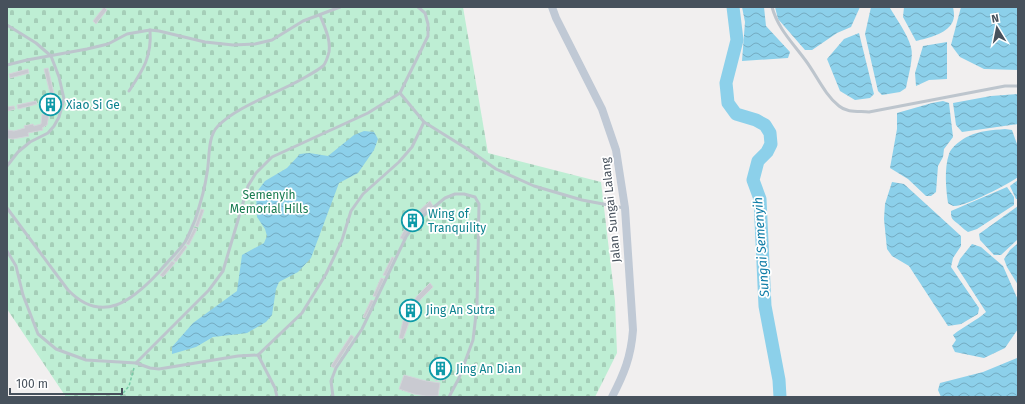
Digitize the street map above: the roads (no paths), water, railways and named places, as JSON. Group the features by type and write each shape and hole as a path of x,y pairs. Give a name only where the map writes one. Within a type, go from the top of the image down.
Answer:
{"street":[{"name":"Jalan Sungai Lalang","path":"552,7 602,109 612,136 619,165 625,208 633,336 632,348 626,369 612,397"}],"lane":[{"path":"7,65 87,50 108,44 127,34 150,30 205,42 233,45 255,44 272,40 303,21 340,7"},
{"path":"136,363 209,290 223,271 248,186 256,173 272,157 368,113 400,93 428,36 428,24 425,13 418,7"},
{"path":"772,7 775,17 783,32 806,61 828,94 840,107 850,111 869,112 1005,86 1018,86"},
{"path":"7,208 68,290 78,300 89,306 107,307 122,304 147,285 185,242 203,193 208,172 212,136 217,128 225,120 240,110 293,84 324,65 329,54 330,43 320,15"},
{"path":"7,25 36,43 51,56 59,77 64,99 59,117 48,134 30,142 18,152 7,166"},
{"path":"129,91 143,70 148,59 151,43 150,30"},
{"path":"400,93 424,122 496,169 534,186 582,200 625,208"},
{"path":"7,251 16,266 23,296 38,334 56,349 86,360 136,363 150,368 159,369 238,356 258,355 302,313 326,274 342,240 351,212 363,194 399,162 412,147 424,122"},
{"path":"333,397 331,381 336,368 362,329 406,237 413,226 445,198 455,194 464,194 475,197 479,204 477,306 473,340 459,378 449,397"},
{"path":"258,355 276,388 277,397"}],"water":[{"path":"742,7 764,7 766,26 790,52 788,58 742,61 745,22"},
{"path":"775,7 860,7 851,27 837,33 812,50 805,50 778,19"},
{"path":"871,7 890,8 911,47 912,56 906,88 900,92 882,95 878,91 865,34"},
{"path":"904,7 953,7 954,19 949,27 941,33 916,41 903,17"},
{"path":"961,7 1018,7 1018,70 984,69 960,57 951,45"},
{"path":"859,33 874,94 870,98 855,100 840,91 827,59 844,39"},
{"path":"947,42 947,79 929,80 916,86 915,73 923,46"},
{"path":"1018,94 1018,124 962,132 956,125 953,103 991,96"},
{"path":"943,101 949,103 953,137 944,149 943,157 938,166 936,192 931,196 926,196 908,179 890,168 897,129 897,113"},
{"path":"1005,129 1012,130 1018,147 1018,177 996,190 967,203 954,206 948,203 946,179 947,160 954,146 966,137 973,134"},
{"path":"364,131 374,132 378,139 374,150 358,173 339,183 311,258 298,272 279,282 276,289 272,315 266,322 247,333 213,337 196,347 172,354 172,347 193,323 237,291 242,255 264,243 267,236 265,229 257,217 256,193 265,181 287,168 300,154 309,153 328,156 354,135"},
{"path":"1018,180 1018,199 1016,199 1010,186"},
{"path":"892,182 904,184 961,236 961,246 953,258 951,267 979,308 978,314 961,324 948,326 909,266 892,256 887,249 884,219 885,204"},
{"path":"1007,187 1014,197 1014,205 977,229 968,232 952,218 951,211"},
{"path":"1018,206 1018,239 1001,255 994,255 980,240 979,234"},
{"path":"1018,243 1018,285 1004,259 1010,250"},
{"path":"972,244 981,247 1003,266 1018,300 1018,329 1005,348 984,358 955,352 952,346 956,340 953,335 986,312 957,267 960,259"},
{"path":"1018,357 1018,397 941,397 938,390 940,383 983,372"}],"waterway":[{"name":"Sungai Semenyih","path":"733,7 737,40 726,83 728,103 736,114 756,120 765,125 770,133 771,144 767,152 758,161 753,180 760,199 765,306 779,380 780,397"}],"place":[{"name":"Xiao Si Ge","path":"51,105"},
{"name":"Wing of Tranquility","path":"412,221"},
{"name":"Jing An Sutra","path":"411,310"},
{"name":"Jing An Dian","path":"440,369"}],"park label":[{"name":"Semenyih Memorial Hills","path":"269,202"}]}
